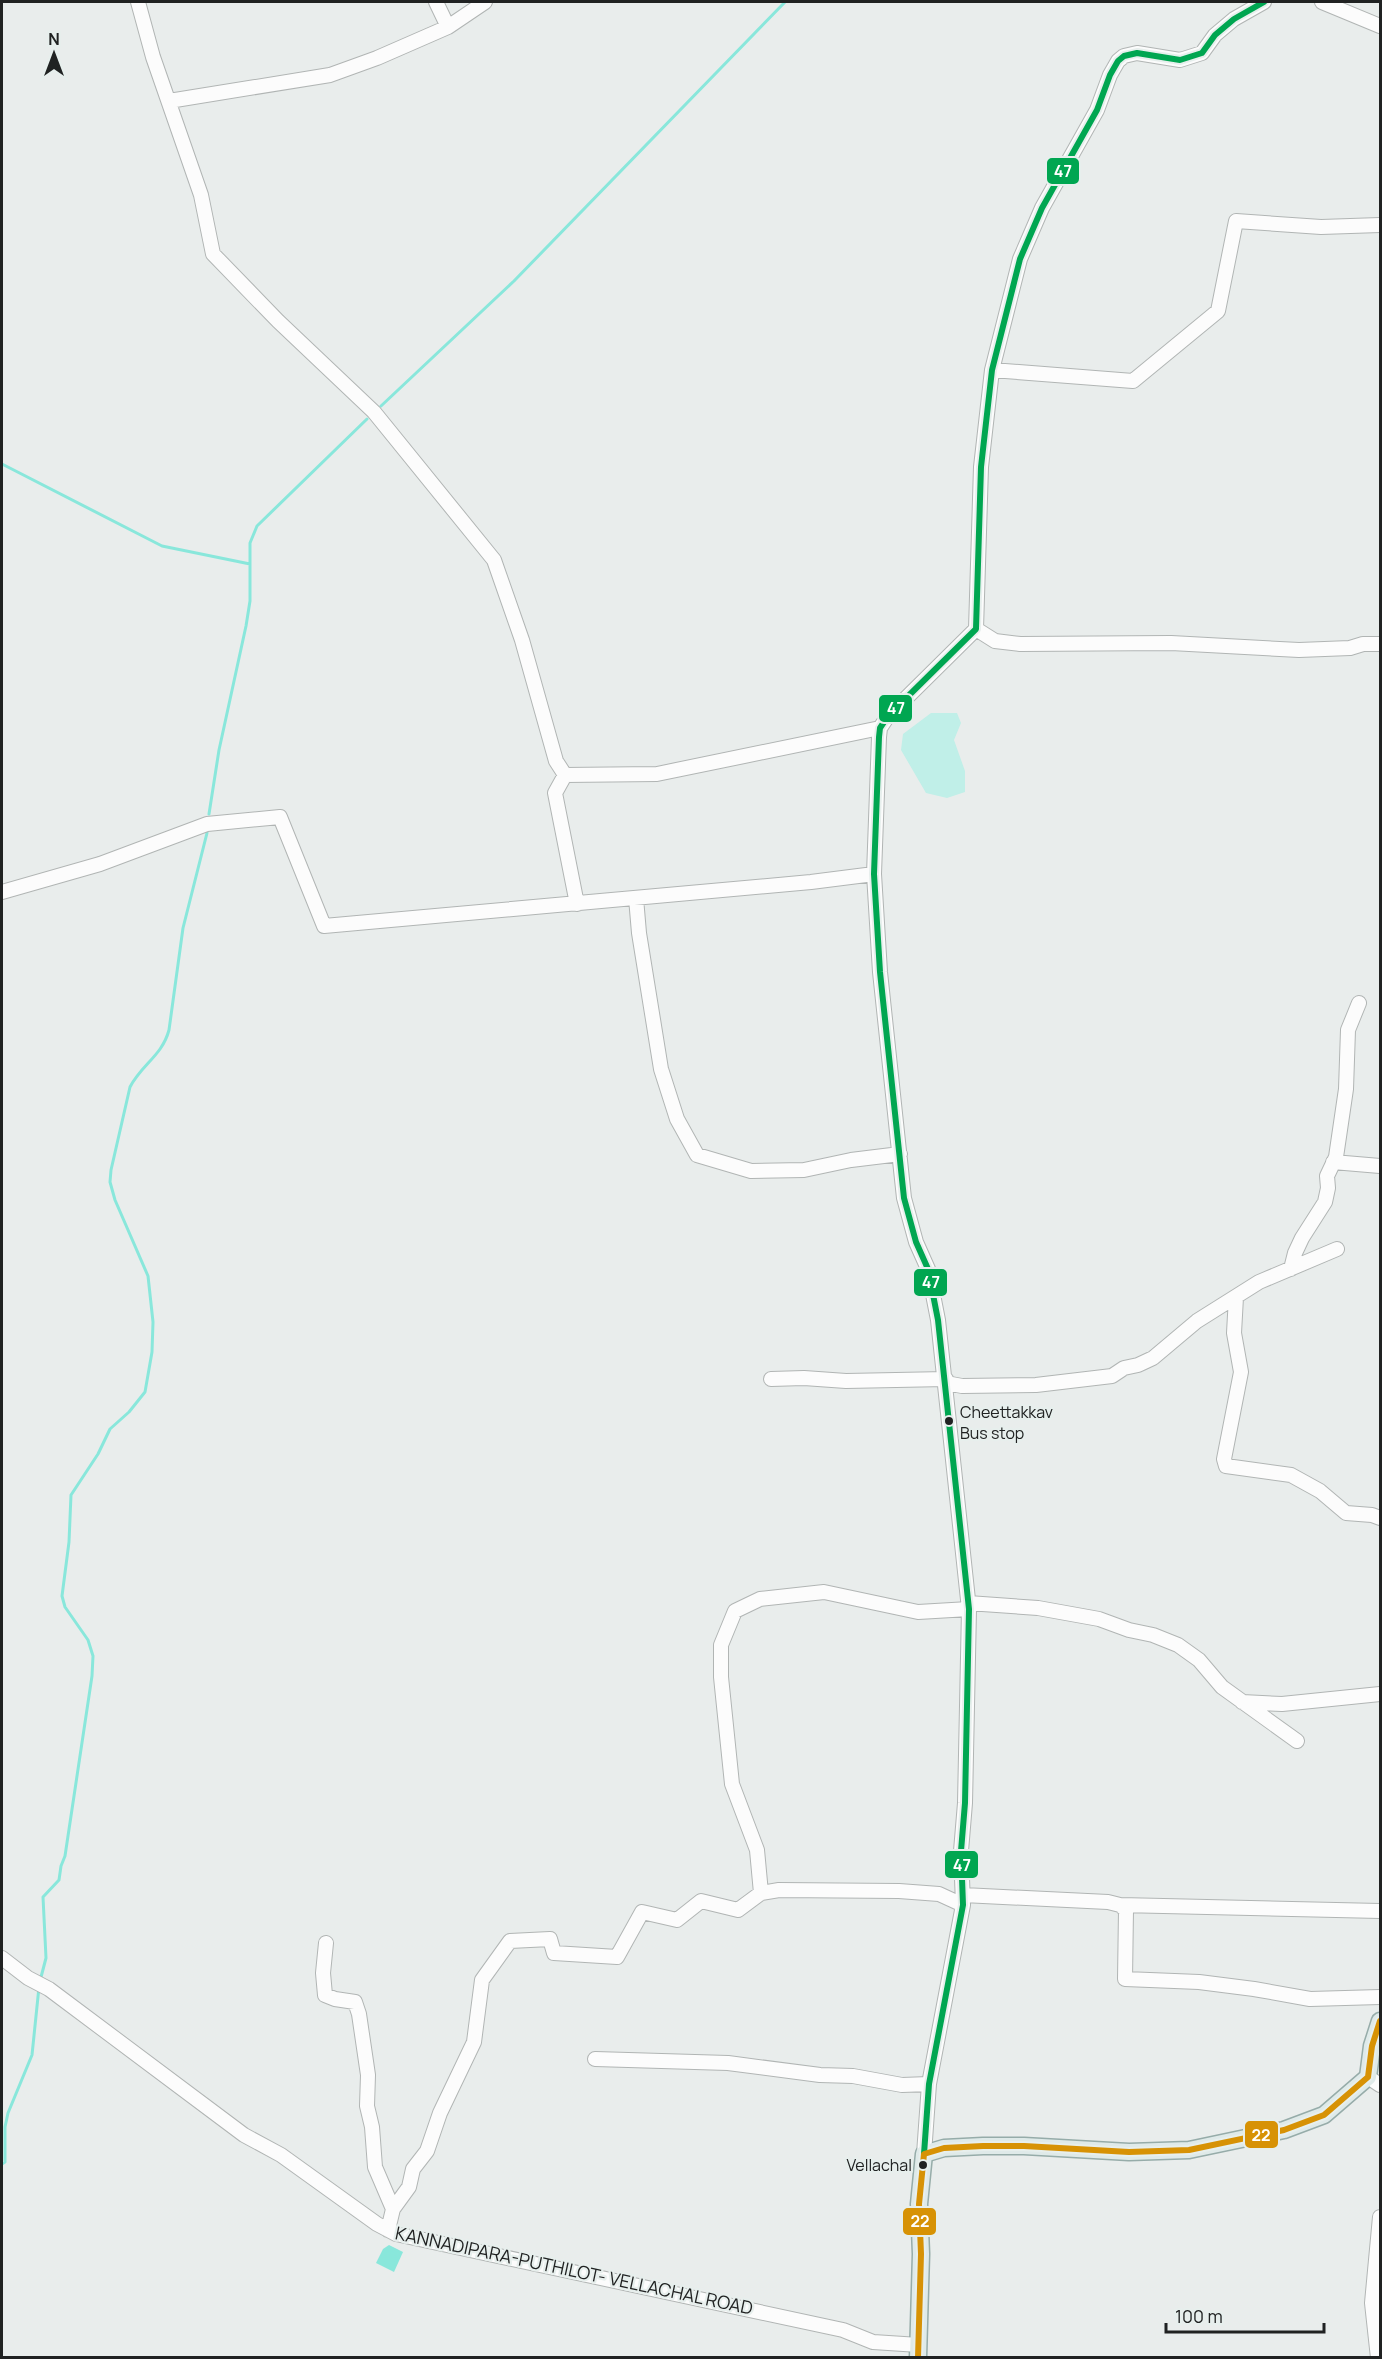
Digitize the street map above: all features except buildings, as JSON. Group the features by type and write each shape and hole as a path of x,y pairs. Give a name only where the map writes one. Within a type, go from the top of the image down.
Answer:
{"main road":[{"path":"919,2351 921,2254 919,2204 924,2154 944,2148 983,2146 1130,2152 1189,2150 1284,2130 1324,2115 1374,2081 1372,2046 1380,2021"}],"street":[{"path":"138,2 153,57 201,195 213,254 278,321 374,412 494,560 522,640 556,761 565,776"},
{"path":"436,2 448,27"},
{"path":"169,101 330,75 377,58 448,27 485,2"},
{"path":"924,2154 929,2084 963,1900 962,1851 969,1606 946,1381 928,1269 916,1242 904,1198 880,972 874,874 880,728 888,716 976,629 981,467 992,370 1020,259 1042,208 1097,110 1118,61 1124,56 1137,53 1180,60 1202,53 1215,35 1234,19 1264,2"},
{"path":"1322,2 1380,26"},
{"path":"992,370 1133,381 1218,311 1236,221 1321,227 1380,225"},
{"path":"976,629 995,641 1020,644 1171,643 1299,650 1380,644"},
{"path":"565,776 657,774 880,728"},
{"path":"565,776 555,793 577,904"},
{"path":"2,892 100,864 207,824 280,817 324,926 577,904 874,874"},
{"path":"636,898 639,933 661,1069 677,1119 697,1155 751,1171 804,1170 851,1160 900,1154"},
{"path":"1291,1269 1302,1238 1325,1202 1328,1188 1327,1176 1333,1162 1346,1089 1348,1030 1359,1003"},
{"path":"1333,1162 1380,1166"},
{"path":"771,1379 946,1381 962,1386 1036,1385 1112,1376 1124,1368 1153,1358 1197,1321 1258,1282 1337,1249"},
{"path":"1236,1297 1234,1333 1241,1372 1224,1460 1226,1466 1291,1475 1320,1491 1346,1513 1372,1515 1380,1518"},
{"path":"761,1893 757,1850 732,1784 721,1677 721,1645 735,1611 760,1599 824,1592 918,1612 969,1606 1038,1608 1099,1619 1129,1630 1154,1635 1178,1645 1198,1660 1222,1687 1297,1742"},
{"path":"1242,1702 1282,1704 1380,1694"},
{"path":"388,2230 393,2209 409,2187 413,2169 427,2151 440,2113 474,2042 482,1980 510,1941 550,1939 554,1953 617,1957 642,1912 677,1920 701,1901 738,1910 761,1893 779,1890 899,1891 939,1894 963,1900 1108,1902 1120,1905 1380,1911"},
{"path":"1120,1905 1126,1910 1125,1979 1210,1984 1310,1999 1380,1997"},
{"path":"326,1943 323,1973 325,1995 355,2002 359,2014 368,2075 367,2106 372,2127 375,2167 393,2209"},
{"name":"KANNADIPARA-PUTHILOT- VELLACHAL ROAD","path":"2,1958 28,1978 49,1989 244,2135 281,2155 388,2230 843,2330 873,2342 919,2351"},
{"path":"595,2059 728,2063 820,2075 853,2076 902,2085 929,2084"},
{"path":"1378,2358 1372,2303 1380,2217"}],"shaded area":[{"path":"931,713 957,713 961,723 954,740 965,771 965,792 947,798 926,793 901,750 903,734"}],"water":[{"path":"389,2245 403,2252 394,2272 376,2263 383,2249"}],"waterway":[{"path":"381,406 514,281 785,2"},
{"path":"209,814 219,750 250,601 250,543 257,526 367,419"},
{"path":"2,464 162,546 250,564"},
{"path":"40,1981 46,1958 43,1897 59,1880 65,1856 92,1676 93,1656 88,1640 65,1607 62,1596 69,1542 71,1495 98,1454 110,1429 129,1412 145,1392 152,1352 153,1322 148,1276 115,1200 110,1182 111,1170 130,1087 162,1047 169,1030 183,928 207,833"},
{"path":"2,2164 5,2162 5,2127 8,2113 32,2055 39,1987"}],"transit line":[{"name":"47","path":"924,2154 929,2084 963,1905 961,1851 965,1803 969,1609 938,1320 928,1269 916,1242 904,1198 880,972 874,874 880,728 888,716 976,629 981,467 992,370 1020,259 1042,208 1097,110 1110,75 1118,61 1124,56 1137,53 1180,60 1202,53 1215,35 1234,19 1264,2"},
{"name":"22","path":"918,2358 921,2254 919,2204 924,2154 944,2148 983,2146 1129,2152 1189,2150 1284,2130 1324,2115 1368,2077 1372,2046 1380,2021"}],"place":[{"name":"Cheettakkav Bus stop","path":"949,1421"},
{"name":"Vellachal","path":"923,2165"}]}
